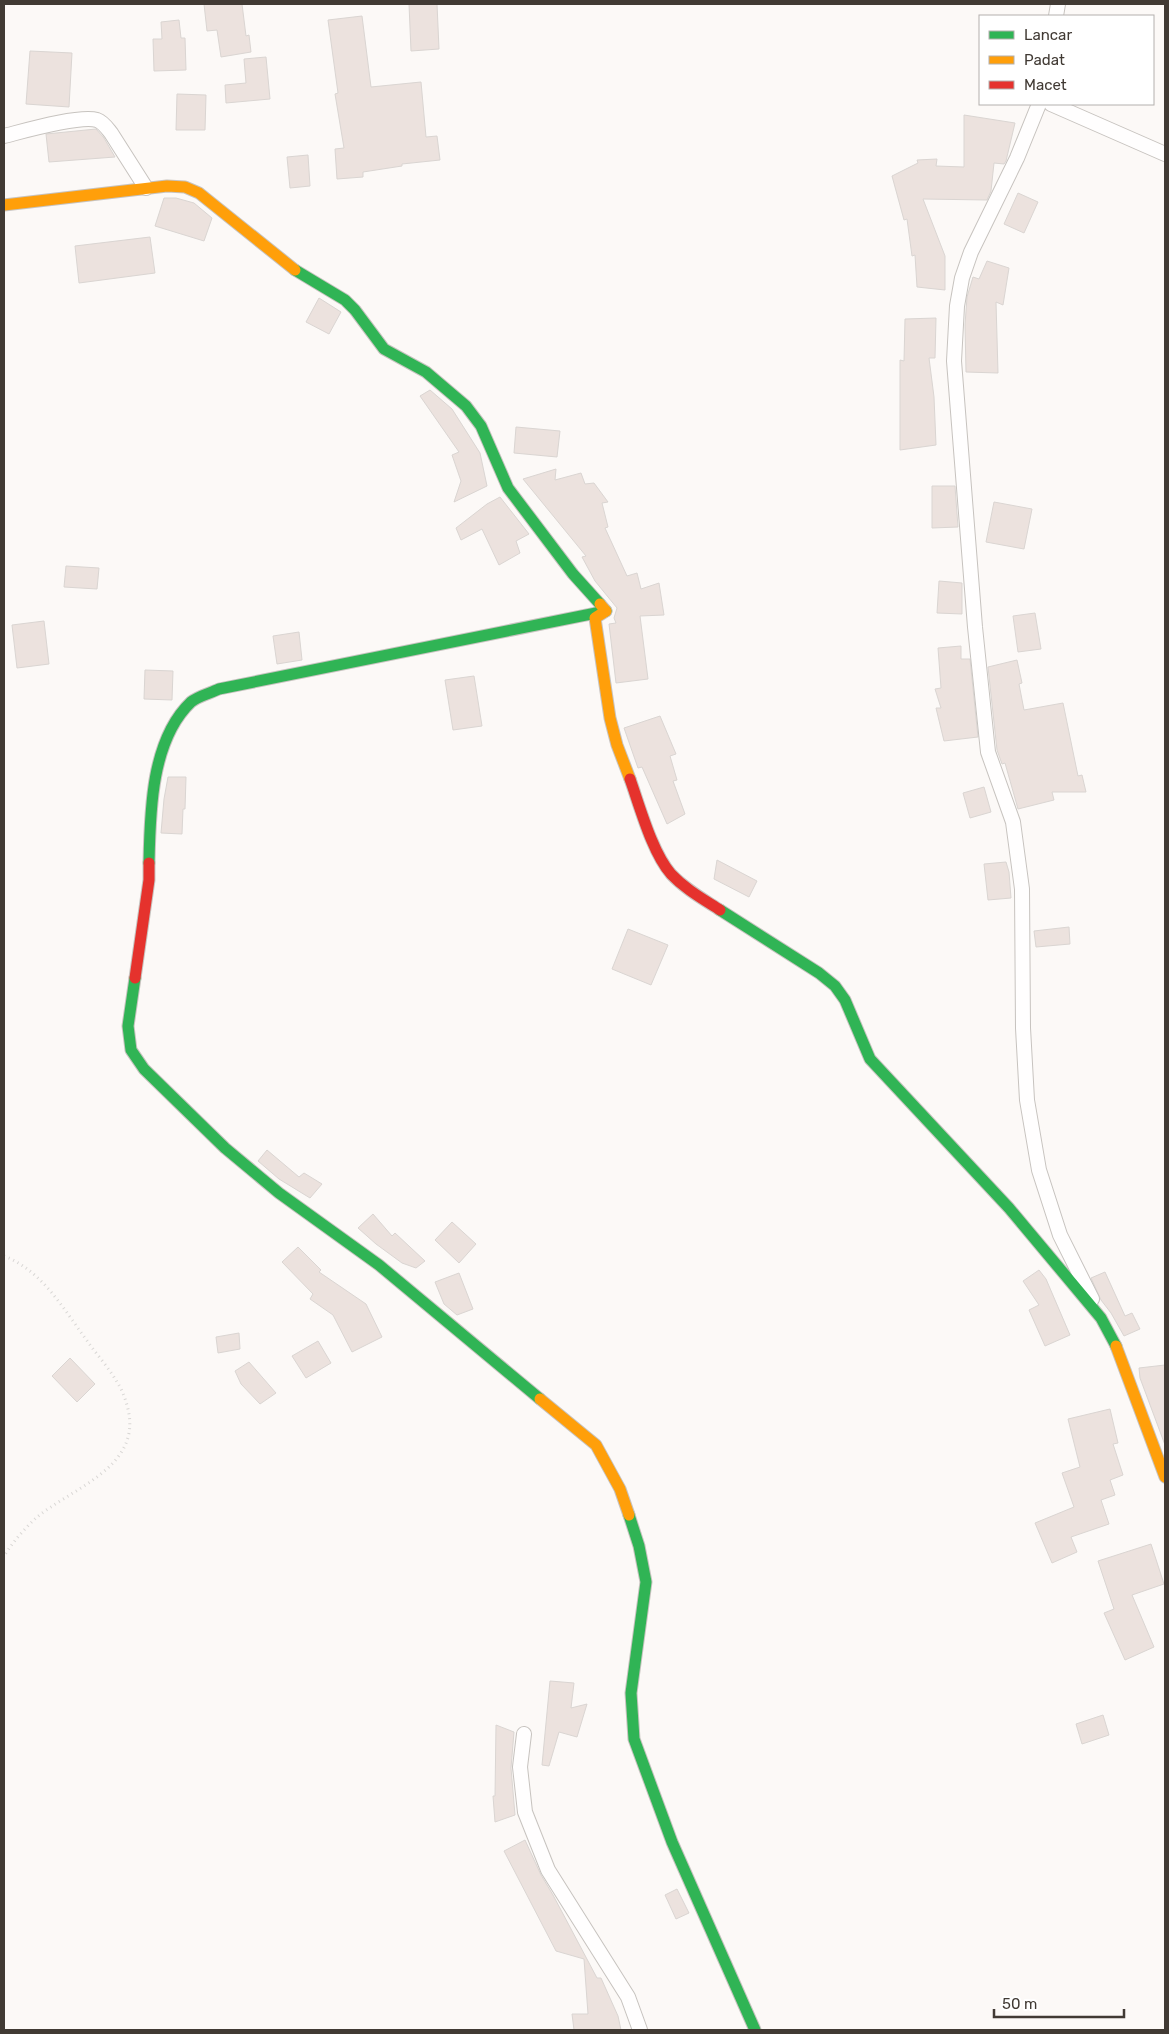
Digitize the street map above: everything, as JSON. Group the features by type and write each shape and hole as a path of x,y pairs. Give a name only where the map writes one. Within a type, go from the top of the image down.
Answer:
{"street":[{"path":"1039,105 1016,158 971,252 962,278 957,306 954,362 975,627 988,752 1013,822 1022,889 1023,1028 1027,1100 1039,1170 1060,1235 1118,1350 1165,1477"},
{"path":"1053,105 1165,154"},
{"path":"4,136 72,121 96,120 111,133 146,188"},
{"path":"4,205 146,188 185,187 199,193 300,274 345,300 355,310 384,349 426,372 466,406 480,426 508,488 573,574 606,611"},
{"path":"606,611 595,618 610,718 624,762 660,858 671,874 687,889 820,973 835,986 845,1000 870,1059 1009,1208 1101,1318"},
{"path":"606,611 219,689 192,701 174,723 164,742 153,797 150,824 149,880 128,1026 131,1050 144,1069 225,1148 279,1193 379,1265 596,1445 620,1489 639,1546 646,1582 631,1693 634,1739 672,1842 755,2030"},
{"path":"524,1734 520,1767 525,1812 548,1870 628,1997 640,2030"}],"path":[{"path":"4,1256 26,1269 46,1285 118,1383 127,1405 131,1426 125,1448 112,1465 36,1518 13,1542 4,1556"}],"building":[{"path":"204,4 242,4 246,36 249,35 251,52 221,57 217,30 207,31"},
{"path":"409,4 437,4 439,49 411,51"},
{"path":"362,16 371,87 421,82 426,137 437,136 440,160 402,164 402,166 363,172 363,177 337,179 335,149 344,148 335,94 338,93 328,20"},
{"path":"179,20 181,38 185,38 186,70 154,71 153,39 162,39 161,22"},
{"path":"30,51 72,53 69,107 26,104"},
{"path":"266,57 270,99 226,103 225,85 246,83 244,59"},
{"path":"177,94 206,95 205,130 176,130"},
{"path":"964,115 1015,123 1006,161 1004,164 994,163 991,191 987,200 923,199 945,256 945,290 917,287 915,255 912,256 907,219 904,220 892,176 918,163 917,160 937,159 936,166 964,167"},
{"path":"96,129 104,138 115,157 49,162 46,134"},
{"path":"308,155 310,186 290,188 287,157"},
{"path":"1018,193 1038,202 1024,233 1004,224"},
{"path":"164,198 176,198 194,203 212,218 204,241 155,226"},
{"path":"150,237 155,273 79,283 75,246"},
{"path":"987,261 1009,268 1003,305 996,302 998,373 966,372 965,325 967,297 973,277 979,279"},
{"path":"319,298 341,312 329,334 306,322"},
{"path":"936,318 935,358 929,358 934,397 936,445 900,450 900,360 904,361 905,319"},
{"path":"430,390 452,409 480,453 487,486 454,502 461,481 452,455 459,452 420,396"},
{"path":"516,427 560,431 557,457 514,453"},
{"path":"556,469 555,480 581,473 585,484 594,483 608,502 602,503 608,527 605,528 627,576 637,573 641,589 659,583 664,615 640,616 648,679 616,683 609,624 616,623 614,618 617,608 595,581 582,557 586,556 523,479"},
{"path":"932,486 955,486 958,527 932,528"},
{"path":"500,497 529,534 516,541 520,553 499,565 482,529 461,540 456,528 487,504"},
{"path":"994,502 1032,509 1024,549 986,542"},
{"path":"66,566 99,568 97,589 64,587"},
{"path":"939,581 962,583 962,614 937,613"},
{"path":"1035,613 1041,649 1018,652 1013,616"},
{"path":"44,621 49,664 17,668 12,625"},
{"path":"299,632 302,660 277,664 273,636"},
{"path":"961,646 961,659 970,659 978,737 944,741 936,708 941,708 935,689 941,688 938,648"},
{"path":"1017,660 1022,683 1019,684 1024,710 1063,703 1078,776 1082,775 1086,792 1052,792 1054,800 1018,809 1005,763 1002,764 997,750 988,667"},
{"path":"145,670 173,671 172,700 144,699"},
{"path":"474,676 482,726 453,730 445,680"},
{"path":"660,716 676,754 670,756 677,780 673,781 685,814 667,824 642,767 638,768 624,728"},
{"path":"168,777 186,777 182,834 161,833"},
{"path":"984,787 991,812 970,818 963,793"},
{"path":"717,860 757,881 749,897 714,879"},
{"path":"1006,862 1009,872 1011,898 988,900 984,864"},
{"path":"1069,927 1070,944 1036,947 1034,931"},
{"path":"628,929 668,945 651,985 612,969"},
{"path":"267,1150 299,1177 304,1173 322,1184 310,1198 279,1179 258,1161"},
{"path":"373,1214 392,1236 395,1233 425,1261 416,1268 402,1263 358,1228"},
{"path":"452,1222 476,1244 459,1263 435,1240"},
{"path":"298,1247 321,1270 319,1272 366,1304 382,1337 352,1352 333,1315 310,1299 313,1294 282,1262"},
{"path":"1039,1270 1046,1279 1070,1335 1045,1346 1029,1310 1039,1305 1023,1281"},
{"path":"1105,1272 1125,1316 1132,1313 1140,1329 1124,1336 1101,1300 1091,1278"},
{"path":"459,1273 473,1309 457,1315 444,1304 435,1282"},
{"path":"239,1333 240,1349 218,1353 216,1337"},
{"path":"318,1341 331,1363 306,1378 292,1356"},
{"path":"70,1358 95,1384 77,1402 52,1376"},
{"path":"249,1362 276,1393 260,1404 241,1384 235,1371"},
{"path":"1165,1365 1165,1445 1140,1378 1139,1368"},
{"path":"1110,1409 1118,1443 1113,1444 1123,1475 1110,1480 1115,1495 1101,1500 1109,1524 1071,1537 1077,1552 1052,1563 1035,1523 1074,1507 1062,1473 1080,1467 1068,1419"},
{"path":"1151,1544 1164,1584 1132,1595 1154,1647 1125,1660 1104,1613 1114,1609 1098,1561"},
{"path":"550,1681 574,1683 571,1708 587,1704 577,1737 559,1732 549,1766 542,1765"},
{"path":"1103,1715 1109,1735 1082,1744 1076,1724"},
{"path":"496,1725 514,1732 511,1768 515,1815 495,1822 493,1796 495,1796"},
{"path":"525,1840 541,1875 597,1978 601,1978 618,2016 621,2030 574,2030 572,2014 588,2014 584,1959 556,1951 504,1851"},
{"path":"677,1889 689,1913 676,1919 665,1895"}],"traffic: fast":[{"path":"295,270 345,300 355,310 384,349 426,372 466,406 481,426 508,488 573,574 600,604"},
{"path":"149,863 152,800 160,756 178,718 191,702 197,698 219,689 606,611"},
{"path":"720,910 819,973 835,986 845,1000 870,1059 1009,1208 1101,1318 1116,1346"},
{"path":"135,978 128,1026 131,1050 144,1069 225,1148 279,1193 379,1265 540,1399"},
{"path":"629,1515 639,1546 646,1582 631,1693 634,1739 672,1842 755,2030"}],"traffic: slow":[{"path":"4,205 167,186 185,187 199,193 295,270"},
{"path":"600,604 606,611 595,618 610,718 617,745 630,779"},
{"path":"1116,1346 1165,1477"},
{"path":"540,1399 596,1445 620,1489 629,1515"}],"traffic: jam":[{"path":"630,779 647,829 664,865 671,874 694,894 720,910"},
{"path":"135,978 149,880 149,863"}]}
